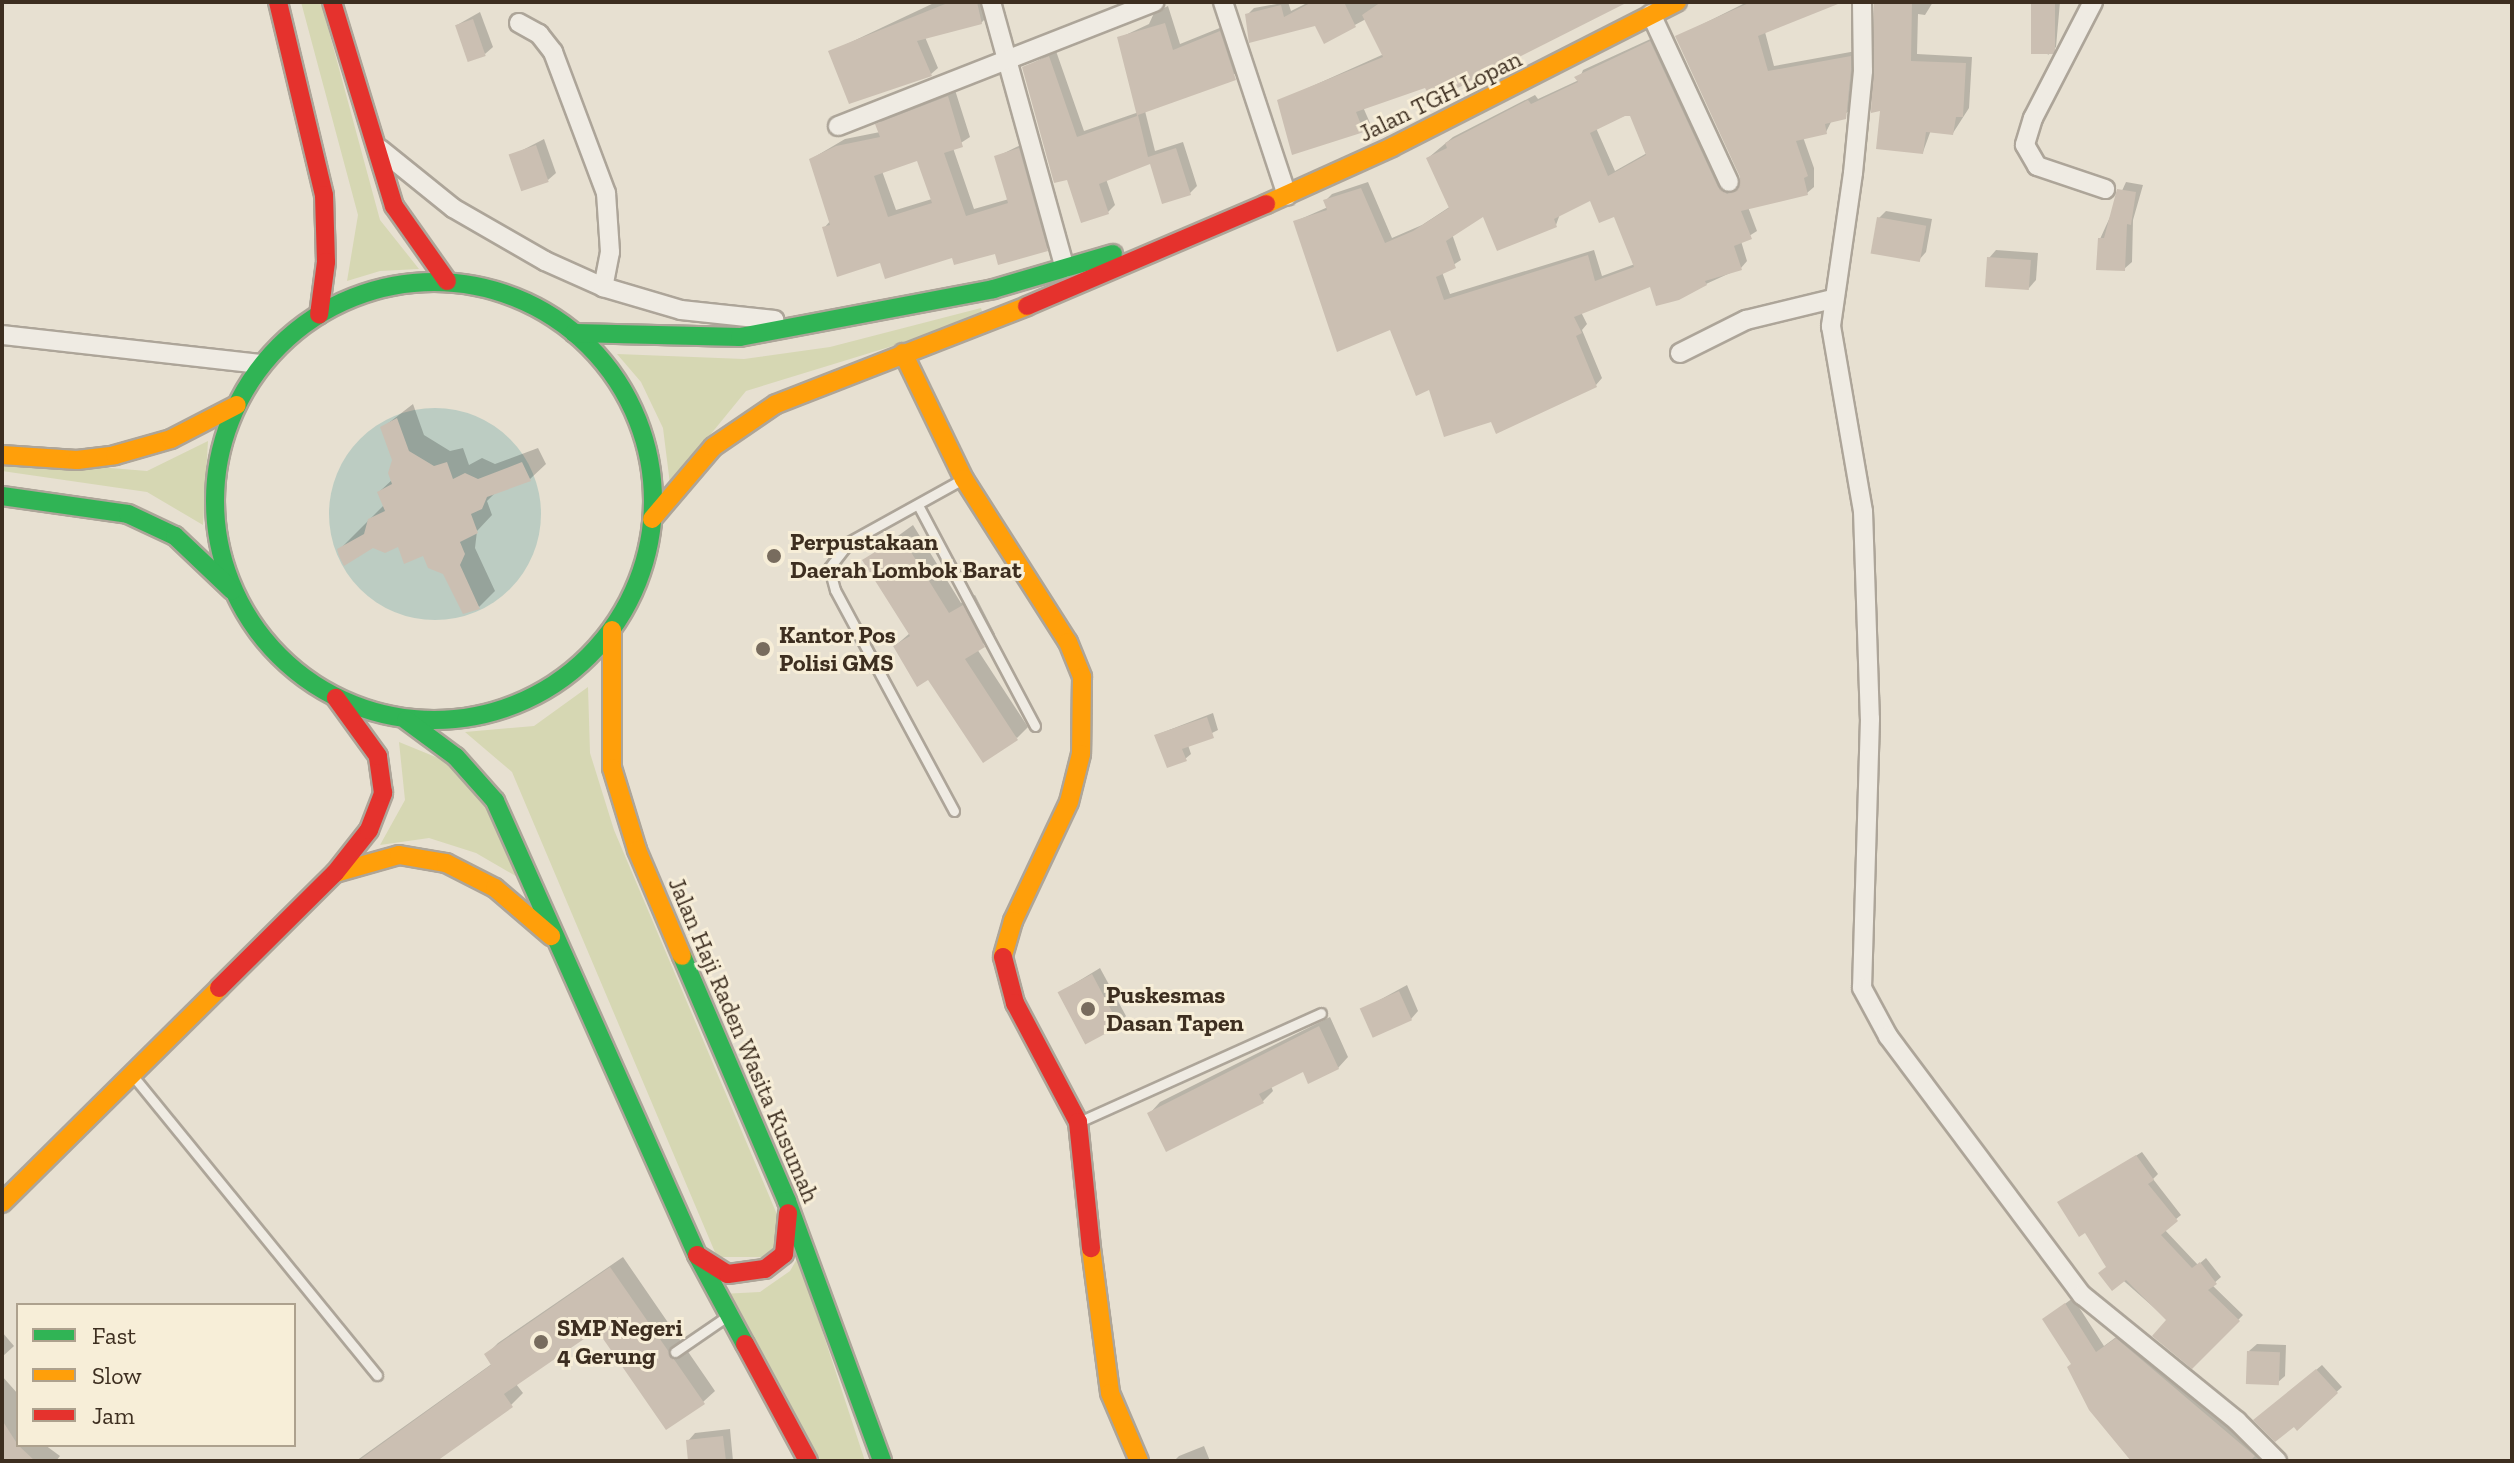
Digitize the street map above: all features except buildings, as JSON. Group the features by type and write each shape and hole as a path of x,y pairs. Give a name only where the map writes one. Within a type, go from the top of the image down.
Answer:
{"main road":[{"path":"278,2 324,195 326,262 319,315"},
{"path":"332,2 372,143 400,217 447,281"},
{"name":"Jalan TGH Lopan","path":"1221,223 1287,196 1467,111 1677,2"},
{"path":"574,333 628,338 740,337 993,289 1221,223"},
{"path":"652,519 685,476 734,428 800,392 1001,320 1221,223"},
{"path":"235,593 217,531 218,466 237,405 262,364 296,330 319,315 390,285 447,281 523,301 574,333 612,374 632,407 645,443 652,519 640,577 612,630 572,673 522,703 465,719 406,720 336,698"},
{"path":"993,289 1001,320"},
{"path":"903,353 964,479 1068,642 1082,677 1081,754 1069,802 1013,921 1003,958 1015,1003 1078,1122 1101,1351 1110,1393 1139,1461"},
{"path":"2,455 77,460 115,455 152,447 237,405"},
{"path":"2,496 128,514 175,536 235,593 278,653 336,698 366,733 378,756 383,793 369,830 335,873 2,1203"},
{"name":"Jalan Haji Raden Wasita Kusumah","path":"612,630 608,734 622,802 637,850 787,1201 882,1461"},
{"path":"406,720 456,757 495,801 565,950 726,1317 808,1461"},
{"path":"335,873 399,855 446,863 495,888 565,950"},
{"path":"697,1255 728,1274 773,1265 787,1244 787,1201"}],"street":[{"path":"991,2 1065,268"},
{"path":"838,126 1155,2"},
{"path":"1223,2 1287,196"},
{"path":"1862,2 1863,71 1853,173 1833,299 1834,361 1863,511 1870,719 1862,988 1888,1036 2082,1295 2237,1421 2277,1461"},
{"path":"2093,2 2033,118 2025,145 2037,166 2105,189"},
{"path":"1651,14 1729,182"},
{"path":"519,23 539,34 553,52 606,193 610,252 603,287"},
{"path":"372,143 453,208 603,287 681,310 814,324"},
{"path":"1680,353 1746,320 1833,299"},
{"path":"2,335 262,364"}],"lane":[{"path":"954,811 835,590 829,568 849,542 964,479"},
{"path":"918,505 1035,726"},
{"path":"1078,1122 1321,1013"},
{"path":"131,1073 377,1375"},
{"path":"675,1352 726,1317"}],"green space":[{"path":"301,2 321,2 380,220 419,269 380,271 347,281 358,215"},
{"path":"981,308 984,318 746,391 670,484 663,428 641,382 617,354 744,359 830,347"},
{"path":"208,441 203,525 147,492 2,471 2,459 147,471"},
{"path":"588,687 590,753 614,830 784,1231 774,1257 717,1257 512,772 465,732 534,726"},
{"path":"399,742 470,771 521,879 476,853 429,838 380,845 405,800"},
{"path":"798,1257 865,1461 816,1461 721,1294 760,1292 790,1271"}],"shaded area":[{"path":"435,408 476,416 510,439 533,473 541,514 533,555 510,589 476,612 435,620 394,612 360,589 337,555 329,514 337,473 360,439 394,416"}],"traffic: fast":[{"path":"574,333 740,337 993,289 1113,254"},
{"path":"434,282 477,287 518,299 555,319 589,346 616,380 636,417 648,458 653,501 648,544 636,585 616,622 589,656 555,683 518,703 477,715 434,720 391,715 350,703 313,683 279,656 252,622 232,585 220,544 215,501 220,458 232,417 252,380 279,346 313,319 350,299 391,287 434,282"},
{"path":"2,496 128,514 175,536 232,590"},
{"path":"406,720 456,757 495,801 697,1255 745,1344"},
{"path":"682,956 787,1201 882,1461"}],"traffic: slow":[{"path":"1266,204 1392,147 1677,2"},
{"path":"652,519 713,447 776,404 1027,306"},
{"path":"903,353 964,479 1068,642 1082,677 1081,754 1069,802 1013,921 1003,957"},
{"path":"2,455 77,460 115,455 171,439 237,405"},
{"path":"612,630 612,768 637,850 682,956"},
{"path":"335,873 399,855 446,863 495,888 551,936"},
{"path":"2,1203 219,988"},
{"path":"1091,1248 1110,1393 1139,1461"}],"traffic: jam":[{"path":"278,2 324,195 326,262 319,315"},
{"path":"332,2 394,206 447,281"},
{"path":"1027,306 1266,204"},
{"path":"219,988 335,873 369,830 383,793 378,756 336,698"},
{"path":"1003,957 1015,1003 1078,1122 1091,1248"},
{"path":"697,1255 728,1274 765,1269 784,1254 788,1213"},
{"path":"745,1344 808,1461"}],"place":[{"name":"Perpustakaan Daerah Lombok Barat","path":"774,556"},
{"name":"Kantor Pos Polisi GMS","path":"763,649"},
{"name":"Puskesmas Dasan Tapen","path":"1088,1009"},
{"name":"SMP Negeri 4 Gerung","path":"541,1342"}]}
